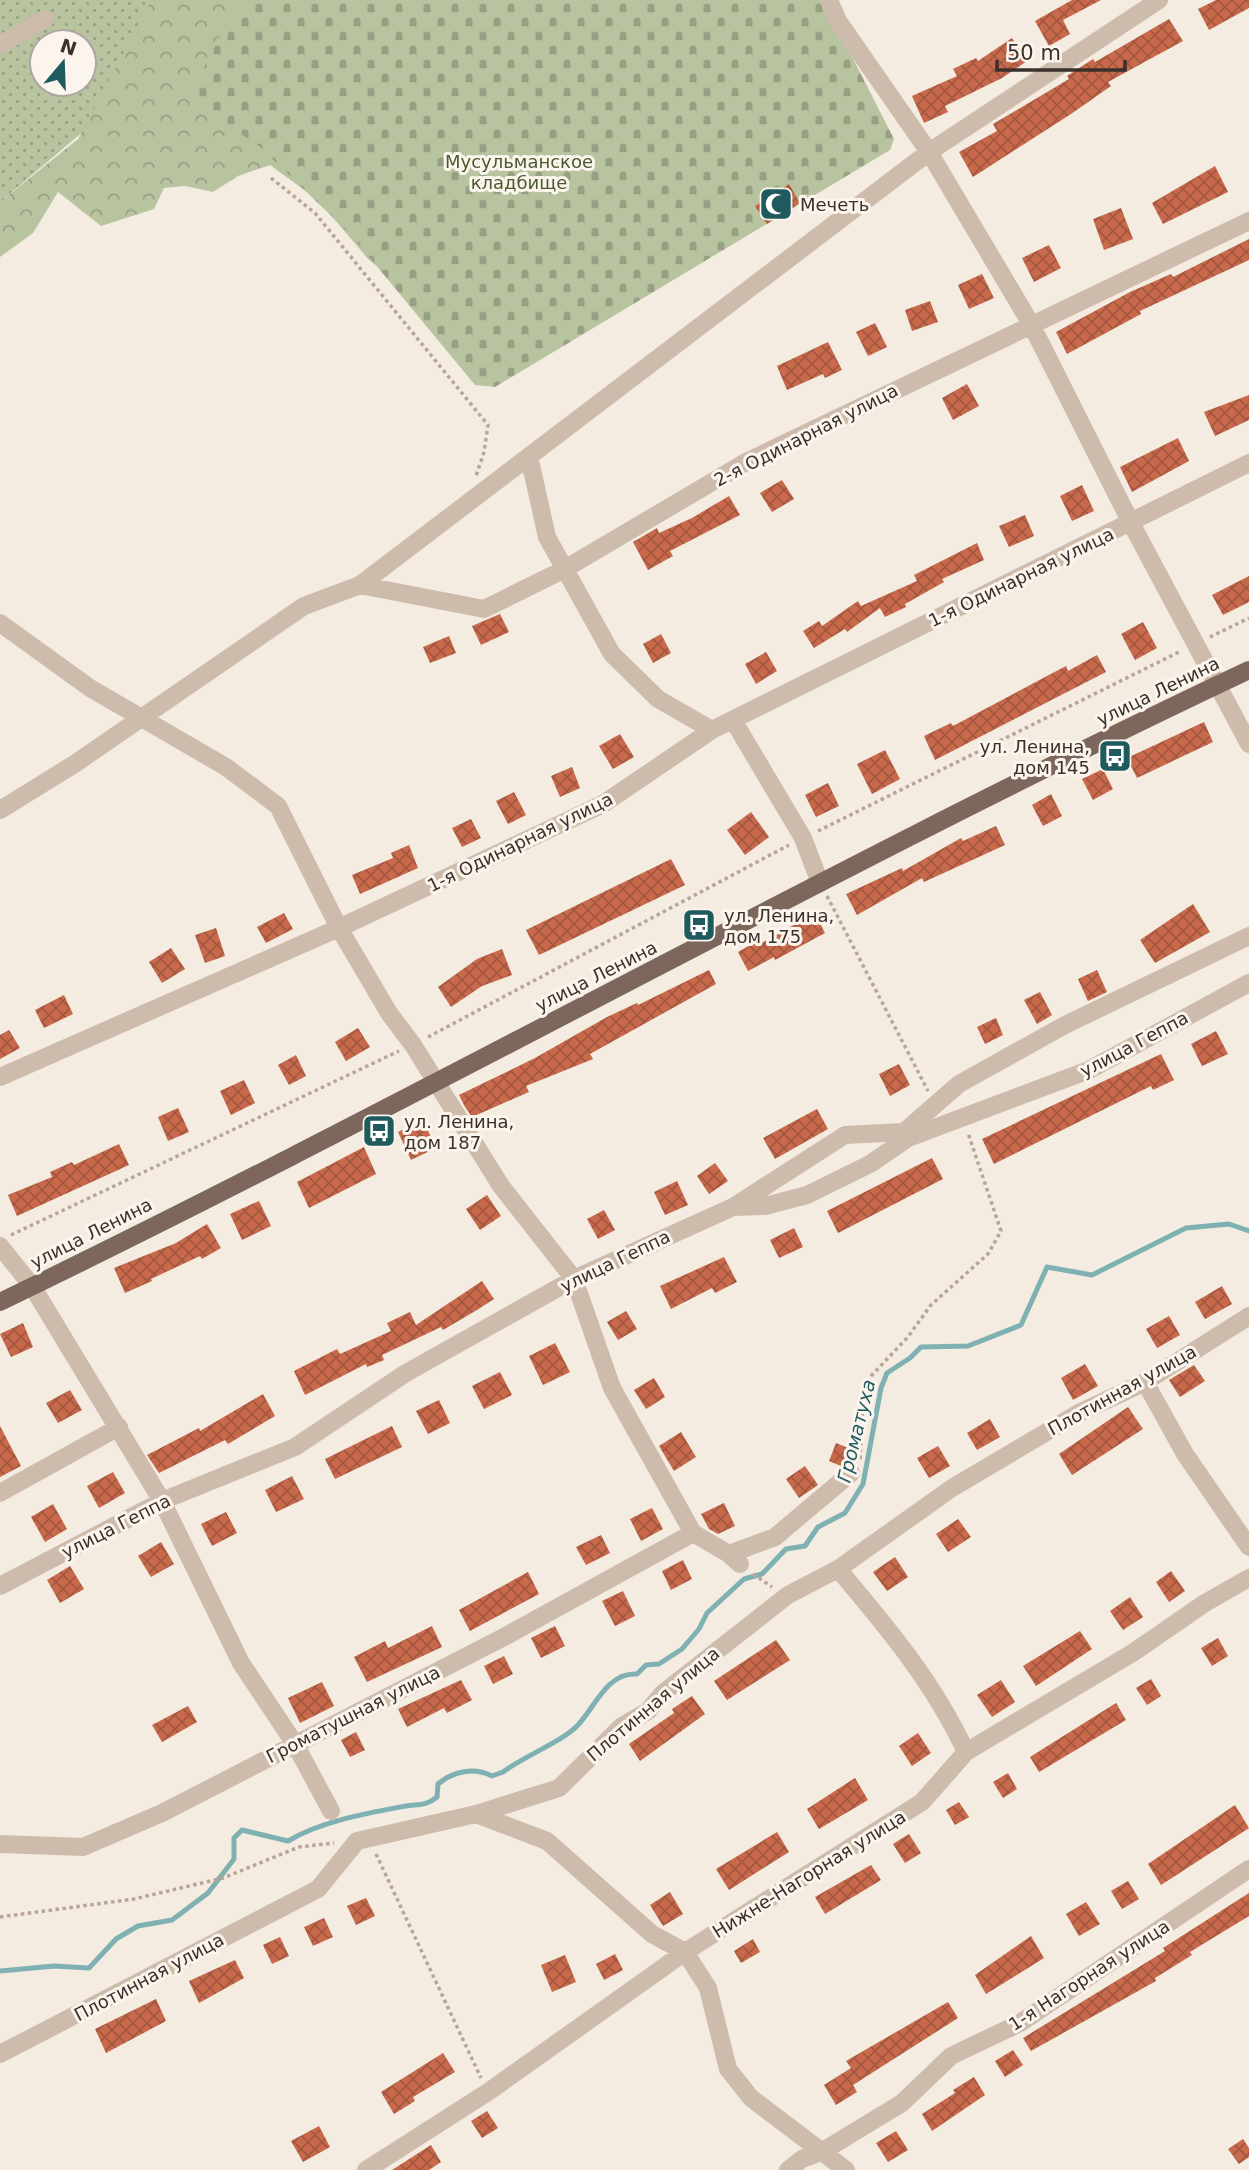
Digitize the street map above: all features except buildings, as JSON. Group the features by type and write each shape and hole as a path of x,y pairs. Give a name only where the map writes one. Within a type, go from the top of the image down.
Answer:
{"main road":[{"name":"улица Ленина","path":"0,1301 435,1083 820,883 1249,670"}],"street":[{"path":"829,0 845,32 929,152 1031,324 1131,523 1249,744"},
{"path":"0,810 76,764 141,716 304,607 360,585 929,152 1159,0"},
{"path":"0,45 46,19"},
{"name":"2-я Одинарная улица","path":"360,585 484,609 563,570 746,462 1249,221"},
{"path":"529,456 547,537 612,654 658,699 712,730"},
{"name":"1-я Одинарная улица","path":"0,1077 339,928 603,804 712,730 1249,463"},
{"path":"0,623 90,688 226,767 278,806 339,928 388,1013 413,1045 501,1186 574,1279 612,1388 693,1533 734,1559 775,1537 851,1473"},
{"path":"733,720 803,838 820,883"},
{"path":"733,1207 845,1135 906,1135 959,1084 1065,1025 1249,936"},
{"name":"улица Геппа","path":"0,1586 162,1502 295,1447 406,1373 574,1279 733,1207 765,1206 807,1195 870,1164 906,1135 962,1118 1089,1070 1249,983"},
{"path":"0,1246 32,1286 162,1502 241,1663 295,1744 331,1811"},
{"name":"Плотинная улица","path":"0,2054 318,1889 357,1837 476,1814 559,1788 622,1726 648,1711 663,1693 788,1595 838,1569 952,1488 1077,1414 1145,1382 1249,1316"},
{"path":"1145,1382 1185,1454 1249,1547"},
{"path":"0,1493 118,1427"},
{"name":"Громатушная улица","path":"0,1844 83,1847 162,1813 503,1637 693,1533"},
{"path":"838,1569 903,1646 949,1715 966,1752"},
{"name":"Нижне-Нагорная улица","path":"366,2170 488,2092 685,1952 922,1802 966,1752 1134,1652 1205,1603 1249,1578"},
{"path":"476,1814 547,1841 652,1934 685,1952 708,1988 728,2069 751,2098 846,2170"},
{"name":"1-я Нагорная улица","path":"788,2170 802,2159 823,2151 902,2103 951,2056 1020,2023 1249,1869"}],"path":[{"path":"271,178 315,214 463,391 488,425 484,452 466,504"},
{"path":"0,1240 413,1045 803,838 1249,618"},
{"path":"820,883 936,1104"},
{"path":"851,1473 861,1458 863,1403 872,1375 907,1338 931,1305 988,1254 1001,1230 962,1118"},
{"path":"734,1559 772,1587"},
{"path":"0,1917 134,1899 223,1878 299,1847 357,1837 488,2092"}],"green space":[{"path":"0,0 151,0 85,130 0,202"},
{"name":"Мусульманское кладбище","path":"151,0 776,0 475,371 446,350 434,318 401,284 369,260 318,200 270,165 238,176 213,192 185,186 164,188 154,209 101,226 58,192 33,233 0,257 0,202 78,139"},
{"name":"Мусульманское кладбище","path":"257,0 823,0 894,139 890,150 495,387 475,385 351,235 259,146 188,99 231,15"}],"waterway":[{"name":"Громатуха","path":"0,1971 54,1966 89,1968 116,1939 138,1926 172,1920 208,1893 234,1859 234,1838 242,1830 288,1841 315,1828 345,1819 426,1803 437,1797 438,1784 450,1776 471,1771 492,1776 553,1743 578,1725 603,1692 618,1679 637,1674 646,1665 659,1664 682,1649 699,1629 707,1613 744,1579 762,1574 786,1549 805,1546 818,1527 845,1513 863,1484 881,1388 887,1373 921,1347 968,1346 1021,1325 1047,1267 1092,1275 1186,1228 1229,1224 1249,1231"}],"place":[{"name":"Мечеть","path":"776,204"},
{"name":"ул. Ленина, дом 145","path":"1115,756"},
{"name":"ул. Ленина, дом 175","path":"699,925"},
{"name":"ул. Ленина, дом 187","path":"379,1131"}]}
